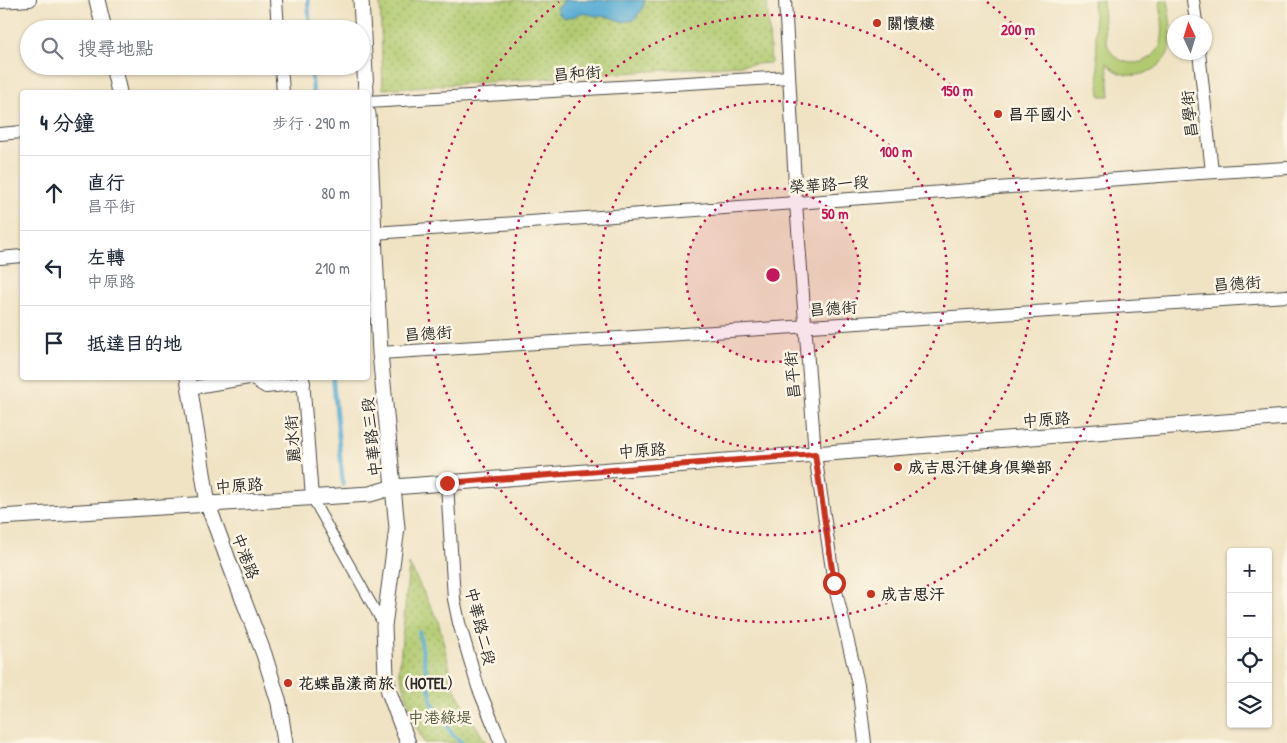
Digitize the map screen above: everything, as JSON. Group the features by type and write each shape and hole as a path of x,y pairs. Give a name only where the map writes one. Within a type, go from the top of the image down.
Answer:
{"street":[{"path":"0,2 30,0"},
{"path":"97,0 102,20"},
{"path":"276,0 277,20"},
{"path":"361,0 362,20"},
{"name":"昌平街","path":"785,0 796,203 815,454 834,583 858,684 866,743"},
{"path":"1193,0 1195,15"},
{"name":"昌學街","path":"1200,60 1212,172"},
{"path":"114,75 118,90"},
{"path":"282,75 283,90"},
{"path":"365,75 366,90"},
{"name":"昌和街","path":"370,102 789,77"},
{"path":"0,134 20,132"},
{"name":"中華路三段","path":"370,154 380,353 394,487"},
{"name":"榮華路一段","path":"374,233 1287,168"},
{"path":"0,258 20,256"},
{"name":"昌德街","path":"380,353 1287,296"},
{"path":"189,383 226,380"},
{"path":"254,380 266,387 304,380"},
{"name":"麗水街","path":"304,380 316,498"},
{"name":"中港路","path":"189,383 208,505 264,654 279,704 284,743"},
{"name":"中原路","path":"0,517 370,494 394,487 1287,417"},
{"name":"中華路二段","path":"447,483 454,599 459,623 478,687 502,743"},
{"path":"394,487 397,528 384,626 386,676 389,692 408,743"},
{"path":"316,498 384,626"}],"green space":[{"path":"380,0 767,0 771,63 383,89"},
{"path":"1093,0 1103,0 1105,36 1112,54 1126,62 1134,63 1149,59 1160,46 1162,30 1160,0 1168,0 1170,15 1167,15 1167,54 1165,58 1152,70 1136,75 1120,73 1107,62 1110,96 1100,96"},
{"name":"中港綠堤","path":"409,564 438,620 455,690 486,743 424,743 415,724 399,671"}],"water":[{"path":"563,0 645,0 643,8 634,20 623,22 610,17 581,13 573,17 564,18 559,14 557,8 562,4"}],"waterway":[{"path":"308,0 309,20"},
{"path":"312,75 313,90"},
{"path":"333,380 343,485"},
{"path":"419,632 432,702 452,734 462,743"}],"place":[{"name":"關懷樓","path":"877,23"},
{"name":"昌平國小","path":"998,114"},
{"name":"成吉思汗健身俱樂部","path":"898,467"},
{"name":"成吉思汗","path":"871,594"},
{"name":"花蝶晶漾商旅（HOTEL）","path":"288,683"}],"route":[{"path":"447,483 815,454 834,583"}]}
